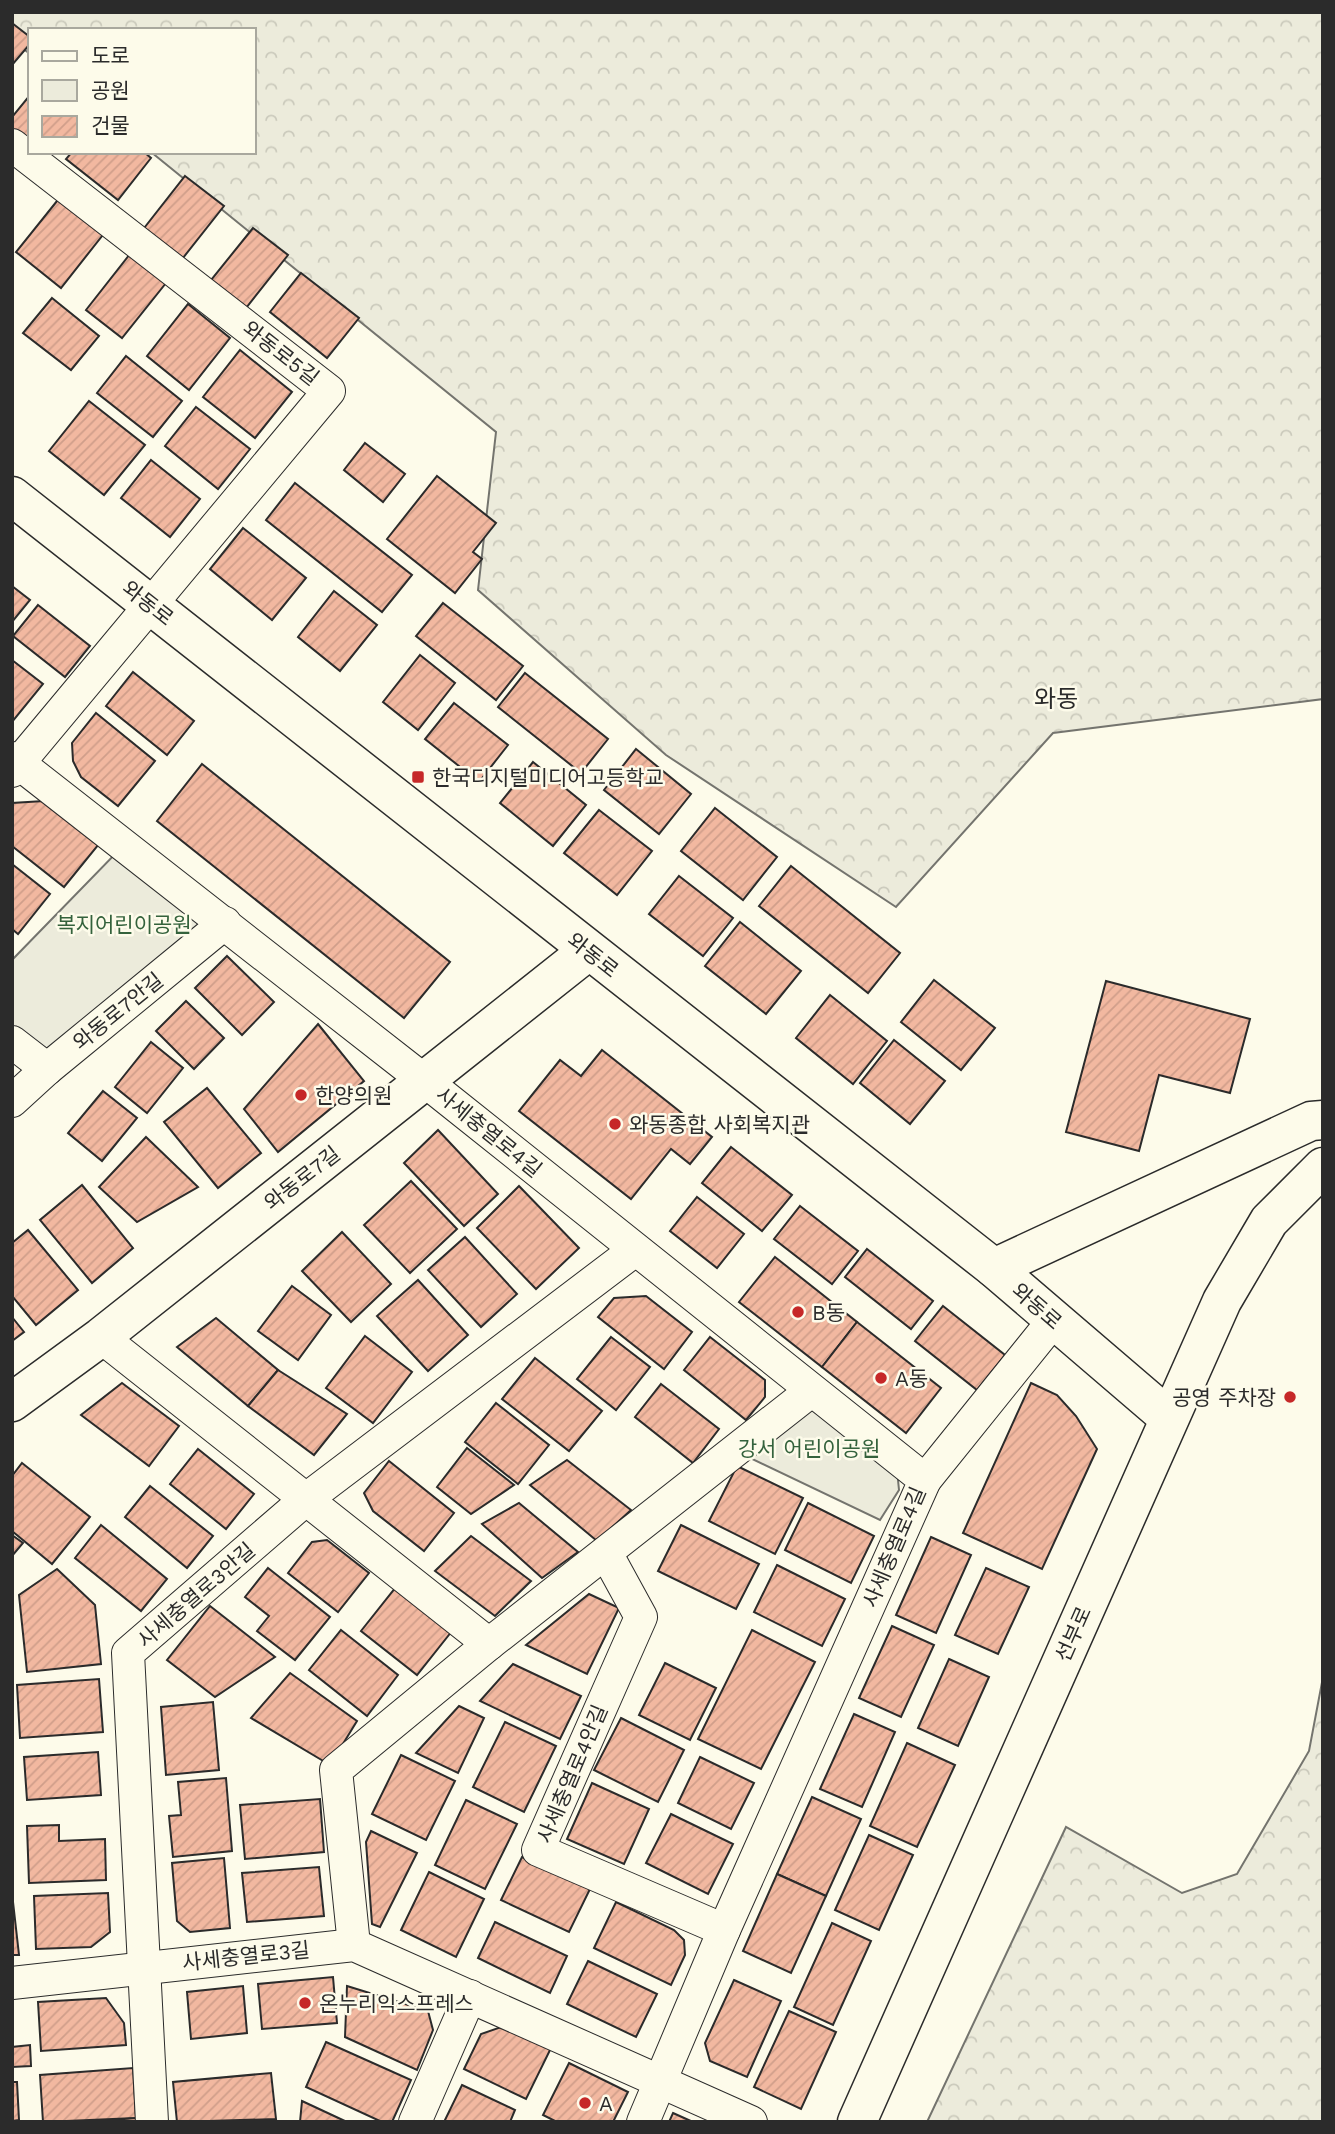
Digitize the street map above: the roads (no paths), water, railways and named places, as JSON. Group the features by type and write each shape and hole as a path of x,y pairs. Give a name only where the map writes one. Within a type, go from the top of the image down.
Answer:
{"main road":[{"name":"와동로","path":"12,496 994,1268 1169,1418"},
{"name":"와동로7길","path":"12,1402 101,1337 588,951"},
{"path":"994,1268 1311,1121 1323,1120"},
{"name":"선부로","path":"857,2122 1222,1301 1269,1221 1323,1167"}],"street":[{"name":"와동로5길","path":"12,145 329,391 151,605"},
{"path":"151,605 15,764 225,923 425,1080"},
{"name":"와동로7안길","path":"12,1101 47,1069 225,923"},
{"path":"12,1042 47,1069"},
{"name":"사세충열로4길","path":"425,1080 925,1480 724,1930 643,2122"},
{"name":"사세충열로3안길","path":"152,2122 128,1653 305,1500 635,1250"},
{"path":"925,1480 1053,1321"},
{"path":"101,1337 489,1644"},
{"path":"354,1945 336,1770 489,1644 811,1391"},
{"name":"사세충열로4안길","path":"607,1553 641,1617 538,1850 724,1930"},
{"name":"사세충열로3길","path":"12,1983 354,1945 662,2080 751,2122"},
{"path":"415,2122 470,1996"}],"place":[{"name":"한국디지털미디어고등학교","path":"418,777"},
{"name":"한양의원","path":"301,1095"},
{"name":"와동종합 사회복지관","path":"615,1124"},
{"name":"B동","path":"798,1312"},
{"name":"A동","path":"881,1378"},
{"name":"공영 주차장","path":"1290,1397"},
{"name":"온누리익스프레스","path":"305,2003"},
{"name":"A","path":"585,2103"}],"district":[{"name":"와동","path":"1056,699"}],"park label":[{"name":"복지어린이공원","path":"124,924"},
{"name":"강서 어린이공원","path":"809,1448"}]}
